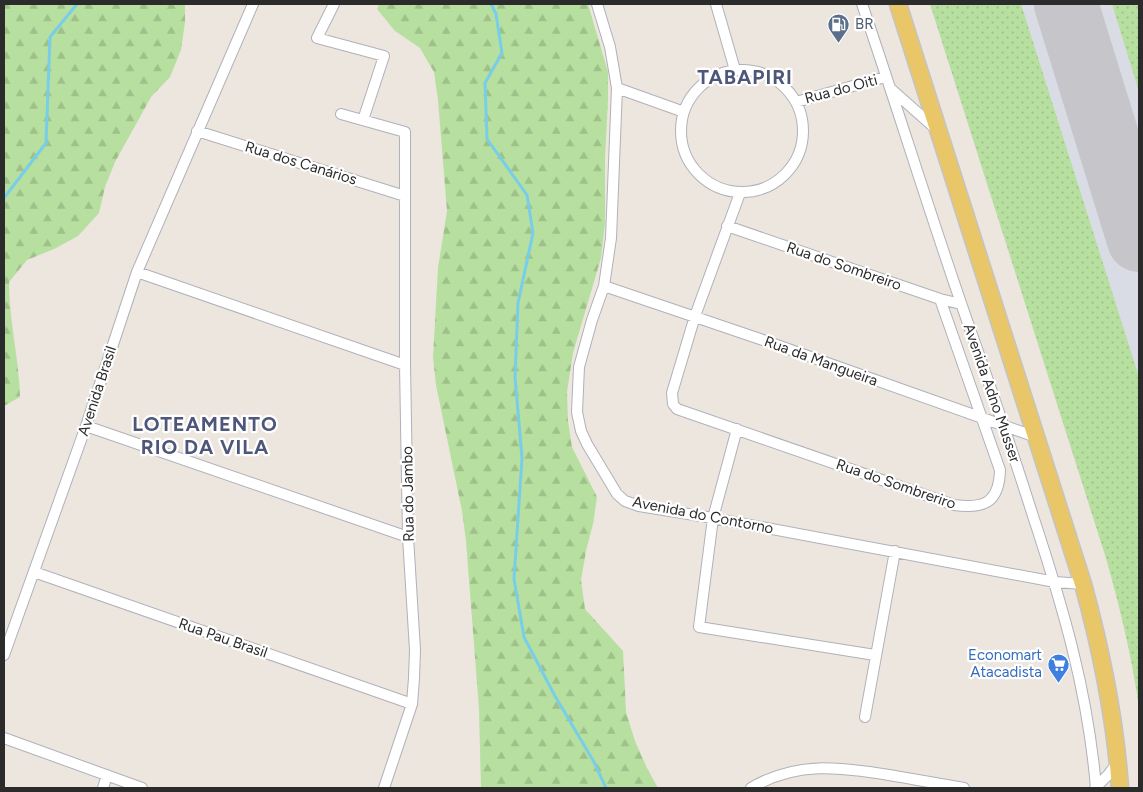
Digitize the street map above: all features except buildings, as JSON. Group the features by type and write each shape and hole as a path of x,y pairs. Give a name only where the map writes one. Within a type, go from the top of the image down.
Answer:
{"main road":[{"path":"898,4 1083,584 1103,662 1118,761 1120,788"}],"street":[{"name":"Avenida Brasil","path":"4,655 86,426 137,272 253,4"},
{"path":"334,4 317,38 384,56 363,120 341,114"},
{"name":"Avenida do Contorno","path":"597,4 610,47 617,88 611,238 604,286 579,367 577,412 581,431 587,444 617,494 626,501 640,506 895,551 1055,582 1083,584"},
{"path":"716,4 735,70"},
{"name":"Avenida Adno Musser","path":"862,4 1055,582 1077,663 1086,705 1096,788"},
{"path":"735,70 753,70 771,76 785,87 796,102 803,122 803,144 794,164 780,180 761,190 740,193 721,189 705,180 692,166 684,149 681,131 684,112 692,97 703,84 718,74 735,70"},
{"name":"Rua do Oiti","path":"796,102 885,77"},
{"path":"617,88 684,112"},
{"path":"890,89 938,130"},
{"name":"Rua do Jambo","path":"363,120 405,132 405,366 408,537 414,650 412,704 384,788"},
{"name":"Rua dos Canários","path":"197,131 405,196"},
{"path":"695,316 740,193"},
{"name":"Rua do Sombreiro","path":"727,226 940,299 961,304"},
{"path":"137,272 405,366"},
{"name":"Rua da Mangueira","path":"604,286 695,316 1036,437"},
{"name":"Rua do Sombreriro","path":"695,316 672,393 673,404 677,408 954,505 971,507 984,505 995,496 999,485 1000,470 940,299"},
{"path":"86,426 408,537"},
{"path":"737,429 713,518 699,627 875,655"},
{"path":"865,717 895,551"},
{"name":"Rua Pau Brasil","path":"34,572 412,704"},
{"path":"4,738 142,788"},
{"path":"1096,788 1118,761"},
{"path":"750,788 783,775 805,769 826,767 854,770 924,785 964,788"},
{"path":"103,788 107,776"}],"shaded area":[{"path":"930,4 1139,4 1139,706 1135,673 1121,609 1106,558"}],"green space":[{"path":"4,4 185,4 185,22 181,50 170,77 151,97 115,162 105,187 99,213 78,236 54,249 27,260 9,282 20,397 4,406"},
{"path":"379,4 588,4 608,72 608,100 605,158 605,223 601,258 573,353 567,392 568,421 572,447 597,497 581,580 585,609 623,651 626,712 635,741 658,788 481,788 479,709 466,541 462,511 436,385 433,357 438,268 447,211 438,100 434,72 420,48 395,31 377,9"},
{"path":"930,4 1021,4 1139,377 1139,708 1125,633 1106,558"},
{"path":"1112,4 1139,4 1139,92"}],"waterway":[{"path":"4,198 46,143 50,37 77,4"},
{"path":"491,4 496,14 502,53 485,83 487,139 527,195 533,233 518,303 515,377 522,458 514,579 524,637 555,696 594,762 606,788"}],"runway":[{"path":"1066,4 1139,240"}],"place":[{"name":"BR","path":"839,43"},
{"name":"Economart Atacadista","path":"1058,683"}],"district":[{"name":"TABAPIRI","path":"745,77"},
{"name":"LOTEAMENTO RIO DA VILA","path":"205,436"}]}
